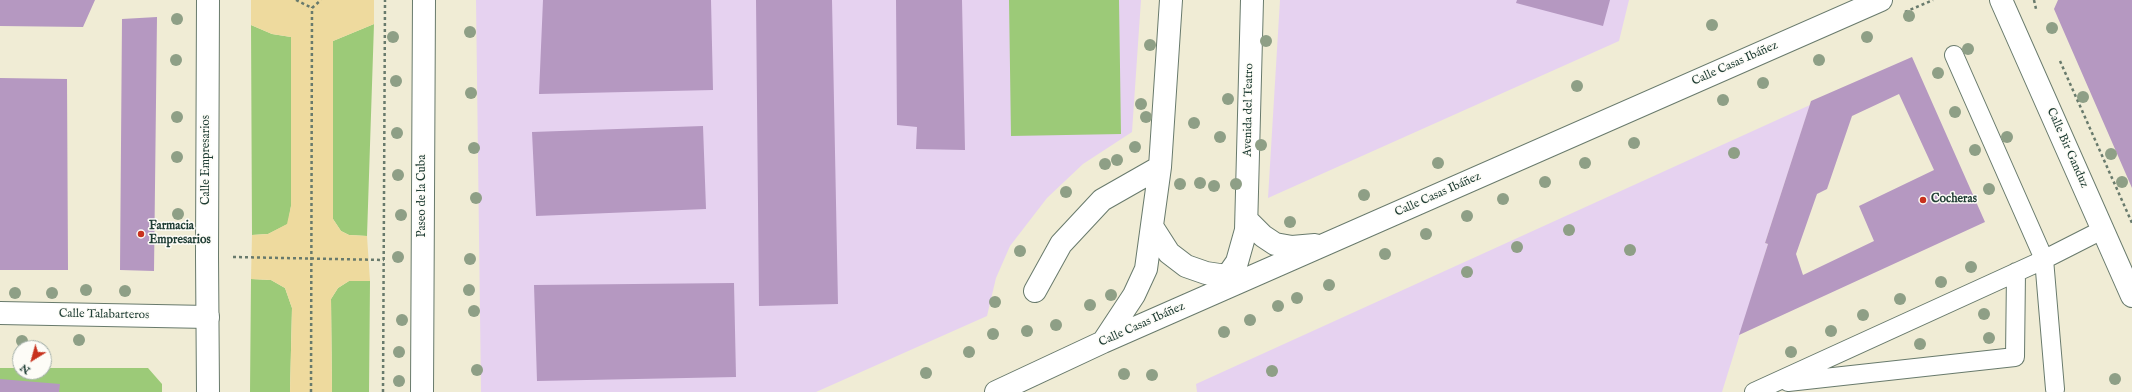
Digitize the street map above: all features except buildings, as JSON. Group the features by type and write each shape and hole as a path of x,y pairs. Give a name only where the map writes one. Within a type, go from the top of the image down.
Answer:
{"street":[{"name":"Calle Empresarios","path":"208,0 206,256 208,392"},
{"name":"Paseo de la Cuba","path":"422,392 424,0"},
{"path":"1103,342 1134,295 1146,269 1153,228 1160,167 1171,0"},
{"name":"Avenida del Teatro","path":"1221,285 1237,262 1246,230 1252,0"},
{"name":"Calle Casas Ibáñez","path":"996,392 1221,285 1248,279 1881,0"},
{"name":"Calle Bir Ganduz","path":"2001,0 2104,229 2132,296"},
{"path":"1035,291 1061,244 1102,200 1160,167"},
{"path":"1247,220 1262,236 1275,244 1292,247 1324,245"},
{"path":"1153,228 1169,253 1186,266 1206,273 1221,285"},
{"name":"Calle Talabarteros","path":"0,313 208,317"}],"lane":[{"path":"1954,55 2044,259 2055,389"},
{"path":"1754,392 2044,259 2104,229"},
{"path":"1772,384 2015,358 2016,272"}],"path":[{"path":"296,0 312,8"},
{"path":"311,392 312,8 321,0"},
{"path":"383,392 384,0"},
{"path":"2034,0 2036,10"},
{"path":"2058,57 2132,223"},
{"path":"206,256 384,260"}],"shaded area":[{"path":"476,0 1141,0 1132,132 1083,164 1047,198 1010,246 996,278 987,316 816,392 481,392"},
{"path":"1280,0 1629,0 1619,41 1268,198"},
{"path":"1810,105 1765,243 1768,244 1722,392 1197,392 1196,384"}],"green space":[{"path":"1009,0 1119,0 1121,134 1011,136"},
{"path":"374,24 367,236 349,235 341,231 333,219 333,41"},
{"path":"251,25 272,34 291,37 291,206 288,224 268,234 252,235"},
{"path":"251,279 271,280 285,288 292,308 290,392 250,392"},
{"path":"349,281 370,281 369,392 332,392 331,299 338,288"},
{"path":"0,368 12,368 12,380 52,380 52,368 148,368 162,384 162,392 0,392"}],"sand":[{"path":"251,0 374,0 374,24 333,41 333,219 341,231 349,235 367,236 370,281 349,281 338,288 331,299 332,392 290,392 292,308 285,288 271,280 251,279 252,235 268,234 287,224 291,206 291,37 272,34 251,25"}],"place":[{"name":"Cocheras","path":"1923,200"},
{"name":"Farmacia Empresarios","path":"141,234"}]}
